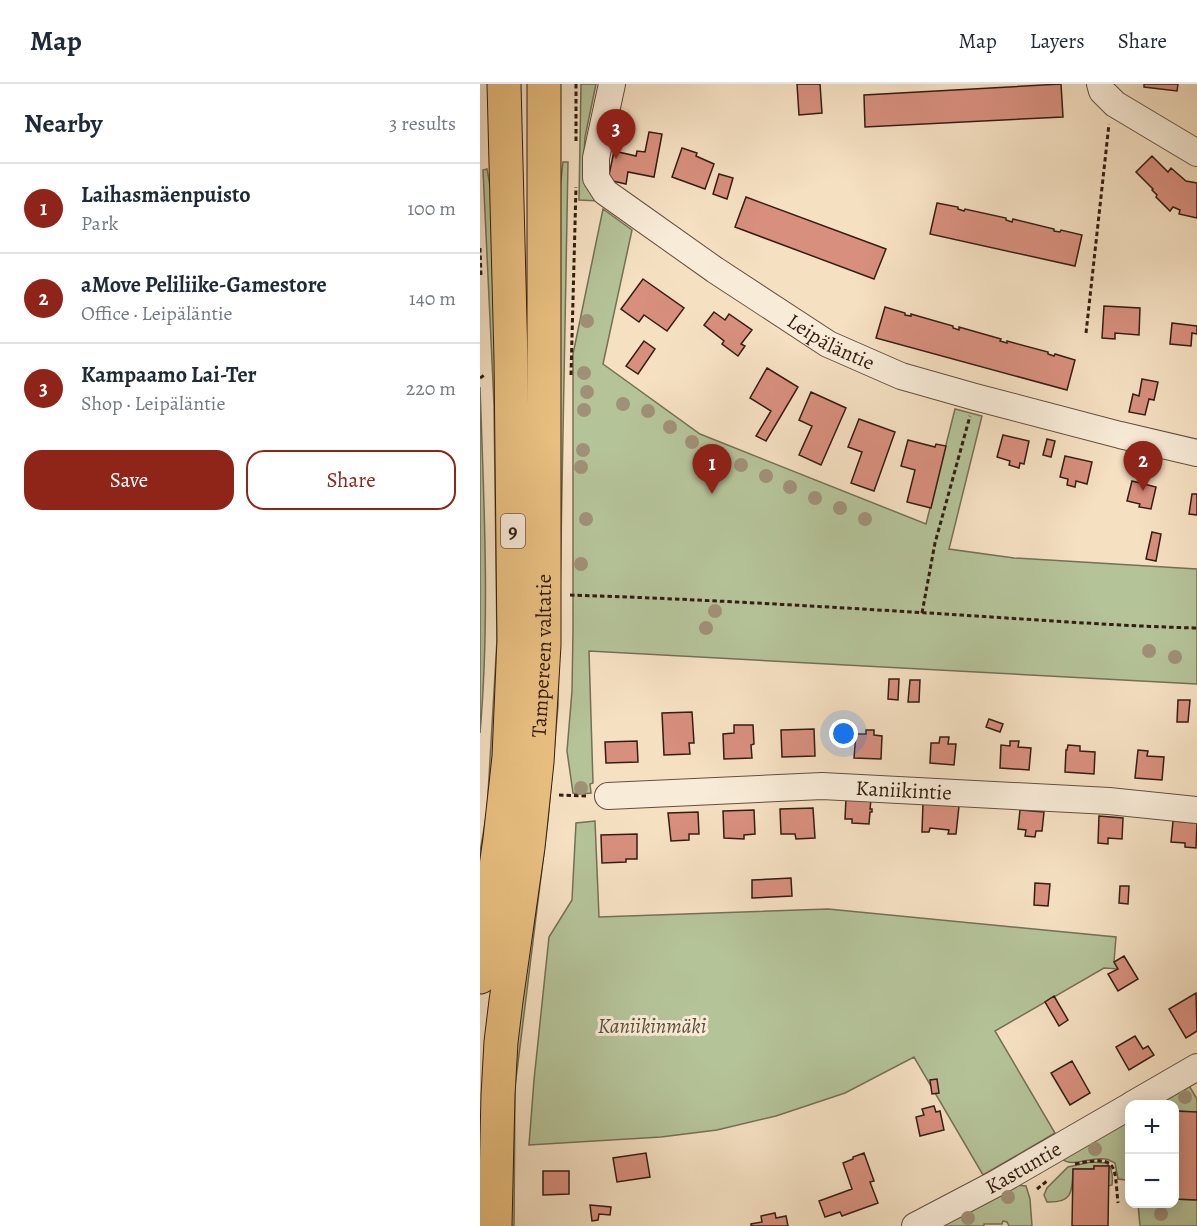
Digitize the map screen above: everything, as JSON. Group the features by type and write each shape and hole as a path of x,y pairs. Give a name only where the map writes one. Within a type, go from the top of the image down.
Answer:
{"highway":[{"name":"Tampereen valtatie","path":"480,977 509,757 514,640 504,84"},
{"name":"Tampereen valtatie","path":"495,1226 501,1042 528,847 537,762 544,645 556,89"}],"street":[{"name":"Leipäläntie","path":"612,84 596,158 596,178 605,192 715,270 828,344 901,376 996,403 1197,453"},
{"path":"1100,84 1102,91 1115,104 1197,153"},
{"name":"Kaniikintie","path":"608,796 822,786 1109,801 1197,810"},
{"name":"Kastuntie","path":"1140,1100 1197,1067"},
{"name":"Kastuntie","path":"915,1226 994,1184 1125,1108"}],"path":[{"path":"556,89 576,94"},
{"path":"1086,333 1109,122"},
{"path":"480,378 486,374"},
{"path":"922,613 935,543 971,411"},
{"path":"568,595 1197,628"},
{"path":"559,795 608,796"},
{"path":"1067,1166 1090,1161 1109,1162 1114,1168 1118,1203"},
{"path":"1037,1189 1052,1177"}],"green space":[{"path":"581,84 596,84 585,137 583,171 599,201 579,200"},
{"path":"563,162 568,162 558,706 548,820 515,1087 514,1226 506,1226 554,242"},
{"path":"487,169 495,214 504,641 480,896 480,852 487,811 497,640 494,404 483,170"},
{"path":"603,209 632,230 603,364 700,434 926,524 955,409 982,416 949,549 1014,558 1197,569 1197,684 589,651 593,783 590,784 591,793 573,793 567,751 572,691 573,630 573,354"},
{"path":"480,387 485,647 480,733"},
{"name":"Kaniikinmäki","path":"595,821 599,917 828,909 1116,937 1114,962 1118,969 1104,968 995,1031 1055,1133 983,1175 914,1057 845,1093 776,1116 717,1130 661,1137 529,1145 549,937 572,900 576,823"},
{"path":"1188,1084 1197,1099 1197,1112 1179,1111 1179,1100 1160,1100"},
{"path":"1125,1120 1125,1180 1118,1179 1115,1163 1109,1160 1071,1162 1061,1158"},
{"path":"1091,1162 1107,1163 1109,1166 1073,1169 1071,1190 1062,1200 1047,1202 1044,1195 1047,1188 1068,1167"},
{"path":"1109,1166 1112,1173 1112,1185 1108,1186"},
{"path":"1015,1185 1026,1186 1030,1199 1032,1226 1009,1226 1003,1221 1002,1224 984,1224 984,1226 940,1226"},
{"path":"1179,1199 1197,1200 1197,1226 1140,1226 1138,1208 1179,1208"}],"building":[{"path":"797,84 820,84 822,113 799,115"},
{"path":"1061,84 1063,117 865,127 864,95"},
{"path":"1144,84 1178,84 1177,91 1144,87"},
{"path":"649,132 662,134 654,177 628,172 626,184 608,180 614,151 636,156 637,151 645,152"},
{"path":"682,148 697,153 696,156 714,164 705,189 672,177"},
{"path":"1152,156 1168,172 1171,168 1186,181 1197,183 1197,218 1179,214 1180,210 1173,207 1170,211 1136,172"},
{"path":"719,174 733,178 727,199 713,194"},
{"path":"746,197 886,249 874,279 735,227"},
{"path":"937,203 958,207 964,211 965,209 1006,218 1012,222 1013,219 1054,229 1054,231 1060,232 1061,230 1082,235 1075,266 930,234"},
{"path":"643,279 684,308 667,331 644,315 639,322 621,309"},
{"path":"1104,306 1140,308 1139,335 1115,333 1115,339 1102,338"},
{"path":"885,307 905,313 905,315 911,316 911,314 953,326 959,330 959,327 1001,339 1000,341 1007,343 1007,341 1075,360 1067,390 876,338"},
{"path":"714,312 725,320 729,314 752,330 741,344 745,346 738,356 722,344 724,341 704,325"},
{"path":"1172,323 1197,326 1197,334 1192,333 1191,346 1170,344"},
{"path":"644,341 655,349 638,374 626,366"},
{"path":"767,368 798,387 766,441 756,436 771,411 750,398"},
{"path":"1142,379 1158,382 1154,400 1149,399 1145,415 1129,412 1133,394 1139,396"},
{"path":"811,392 846,408 821,465 799,455 812,426 799,420"},
{"path":"859,419 895,432 874,491 851,483 862,452 848,447"},
{"path":"1003,435 1029,441 1024,464 1020,463 1019,468 1009,465 1010,461 997,457"},
{"path":"1047,439 1055,441 1051,457 1043,455"},
{"path":"908,440 935,447 936,444 946,446 931,508 907,502 915,470 901,466"},
{"path":"1065,456 1092,462 1087,484 1076,481 1075,487 1067,485 1068,479 1060,477"},
{"path":"1132,481 1156,487 1151,509 1139,507 1140,504 1127,501"},
{"path":"1192,494 1197,494 1197,515 1189,514"},
{"path":"1152,532 1161,534 1156,561 1146,559"},
{"path":"889,679 899,679 898,700 888,699"},
{"path":"910,680 920,680 919,702 908,702"},
{"path":"1178,700 1190,700 1188,722 1177,722"},
{"path":"692,712 694,743 689,743 690,754 664,755 662,713"},
{"path":"989,719 1003,724 1000,732 986,727"},
{"path":"734,725 753,725 752,758 724,759 723,734 734,733"},
{"path":"814,729 815,756 782,757 781,730"},
{"path":"866,730 874,730 874,735 882,736 881,759 854,758 856,734 866,734"},
{"path":"940,737 949,737 948,744 956,744 954,765 930,763 931,743 939,743"},
{"path":"637,741 638,762 606,763 605,742"},
{"path":"1010,741 1019,741 1018,747 1031,748 1029,770 1000,768 1001,745 1010,746"},
{"path":"1068,745 1080,746 1080,751 1095,752 1094,774 1065,772"},
{"path":"1138,750 1148,751 1147,756 1164,757 1162,780 1135,778"},
{"path":"846,798 871,800 872,812 870,812 869,824 852,823 852,819 845,819"},
{"path":"923,803 959,806 956,834 948,834 949,830 930,828 929,832 922,832"},
{"path":"813,808 815,838 796,839 795,834 781,834 780,809"},
{"path":"754,810 755,834 744,835 744,839 724,838 723,811"},
{"path":"1020,810 1044,812 1042,831 1036,831 1035,837 1025,836 1026,830 1018,829"},
{"path":"698,812 699,834 689,834 689,840 671,841 668,813"},
{"path":"1099,816 1123,818 1122,839 1108,838 1108,844 1098,843"},
{"path":"1173,821 1197,823 1196,848 1185,847 1185,843 1171,842"},
{"path":"637,834 637,859 602,863 601,835"},
{"path":"791,878 792,896 752,898 752,880"},
{"path":"1035,883 1050,884 1048,906 1034,905"},
{"path":"1120,886 1129,886 1128,904 1119,903"},
{"path":"1124,956 1138,979 1118,991 1108,974 1118,969 1114,962"},
{"path":"1196,993 1197,1031 1186,1038 1169,1009"},
{"path":"1054,996 1068,1020 1059,1026 1045,1002"},
{"path":"1135,1036 1143,1049 1148,1046 1154,1055 1129,1070 1116,1047"},
{"path":"1072,1061 1090,1093 1070,1105 1051,1073"},
{"path":"937,1079 939,1093 932,1094 930,1080"},
{"path":"934,1106 936,1112 940,1111 944,1130 920,1136 916,1117 924,1115 922,1109"},
{"path":"1179,1111 1197,1112 1197,1200 1179,1199"},
{"path":"646,1153 650,1177 617,1182 613,1158"},
{"path":"864,1153 874,1181 870,1182 878,1203 842,1216 840,1212 825,1217 819,1201 852,1189 843,1163"},
{"path":"1094,1166 1109,1166 1108,1226 1072,1226 1073,1169 1094,1169"},
{"path":"543,1171 569,1171 569,1194 543,1195"},
{"path":"590,1205 611,1207 610,1215 599,1214 598,1220 592,1221"},
{"path":"775,1213 776,1218 786,1216 788,1226 751,1226 751,1224 762,1222 761,1216"}],"place":[{"name":"Kampaamo Lai-Ter","path":"616,159"},
{"name":"aMove Peliliike-Gamestore","path":"1143,491"},
{"name":"Laihasmäenpuisto","path":"712,494"}]}
